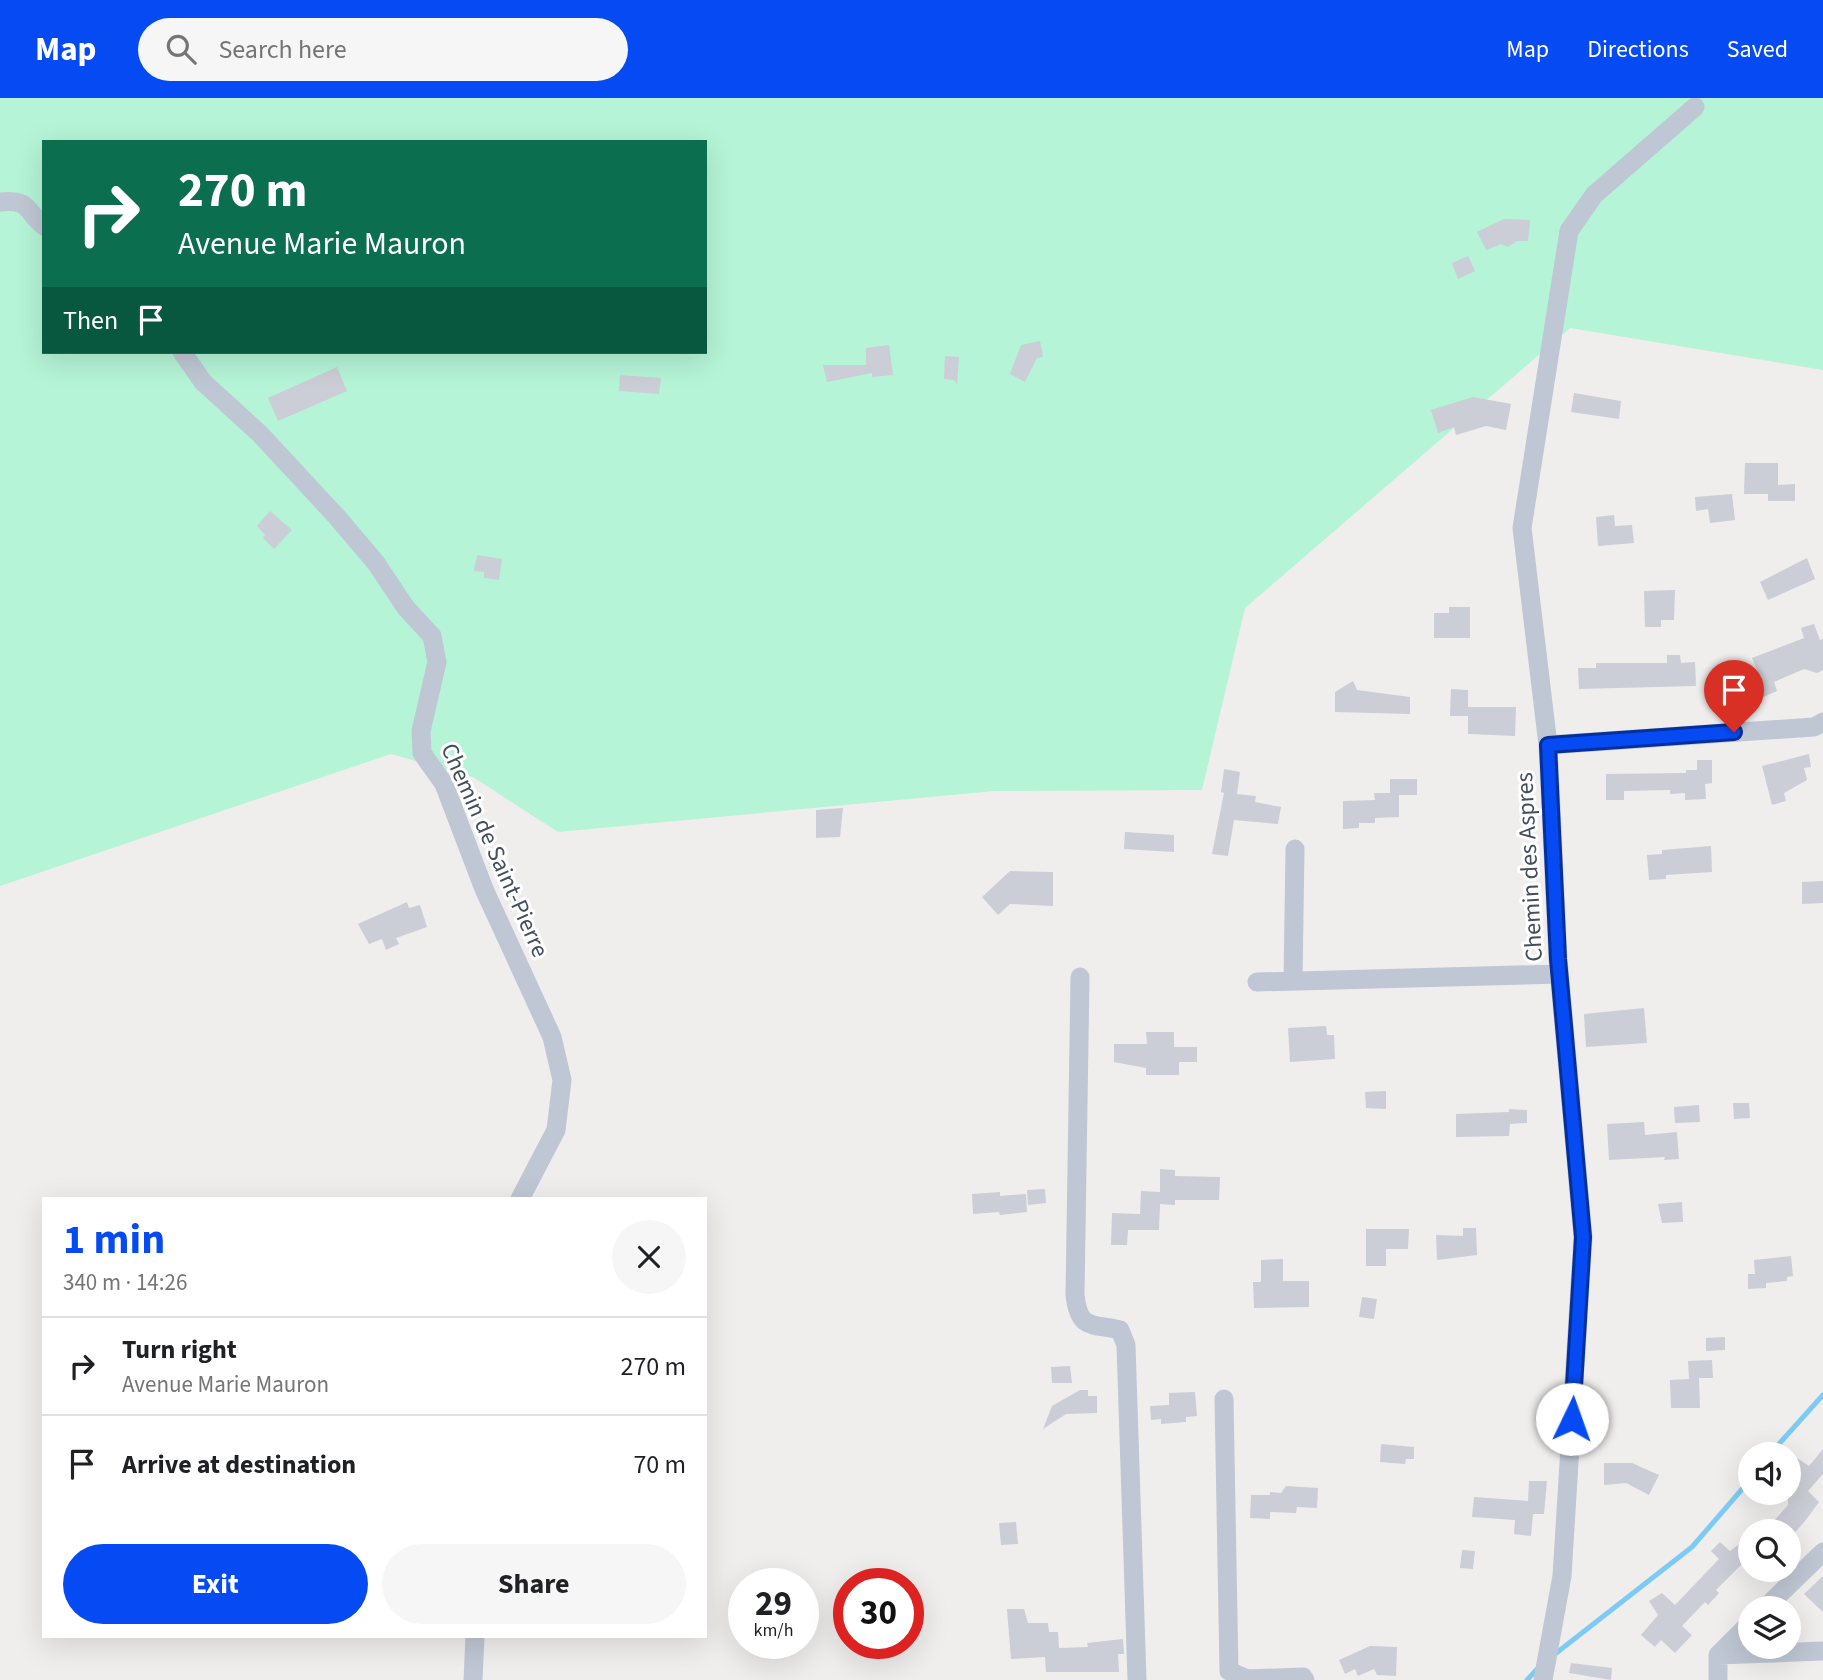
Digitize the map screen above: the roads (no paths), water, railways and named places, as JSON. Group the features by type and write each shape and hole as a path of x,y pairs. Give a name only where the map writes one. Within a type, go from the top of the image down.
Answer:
{"street":[{"name":"Chemin des Aspres","path":"1543,1680 1562,1576 1583,1237 1559,974 1548,745 1522,528 1569,231 1594,195 1695,107"},
{"path":"0,202 11,201 29,207 42,223"},
{"name":"Chemin de Saint-Pierre","path":"183,354 203,382 260,434 337,517 376,563 406,608 432,636 437,662 421,731 422,753 444,784 484,889 552,1037 562,1080 556,1130 521,1197"},
{"path":"1548,745 1814,727 1823,722"},
{"path":"1293,981 1295,849"},
{"path":"1258,982 1559,974"},
{"path":"1080,977 1076,1295 1080,1318 1087,1324 1120,1330 1126,1345 1137,1680"},
{"path":"1224,1399 1229,1671 1247,1679 1303,1677 1305,1680"},
{"path":"1777,1596 1823,1552"},
{"path":"1718,1680 1718,1655 1738,1635"},
{"path":"473,1680 475,1638"},
{"path":"1718,1655 1823,1651"}],"waterway":[{"path":"1781,1442 1823,1395"},
{"path":"1555,1654 1692,1547 1738,1494"},
{"path":"1527,1680 1541,1665"}]}
